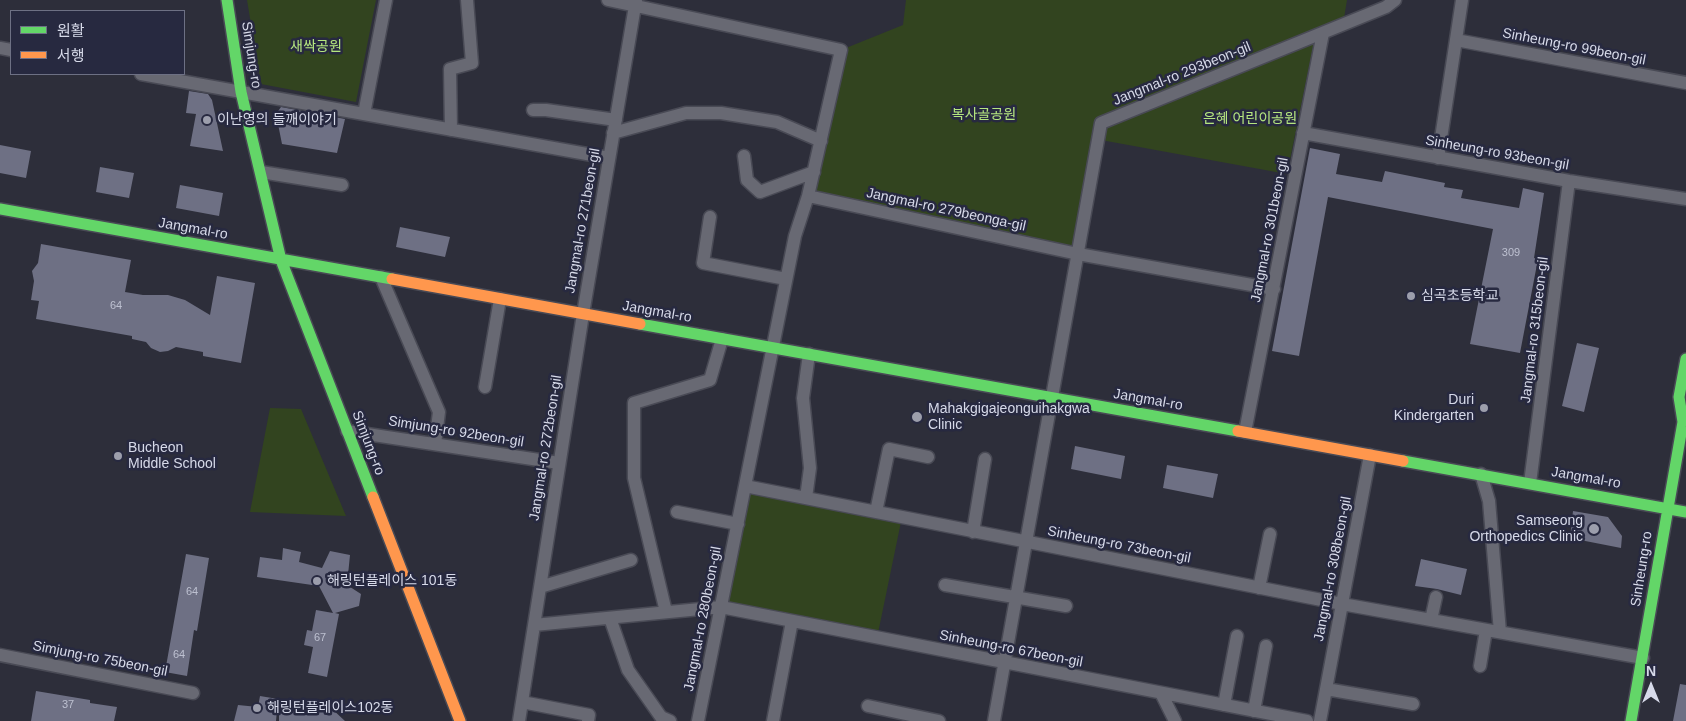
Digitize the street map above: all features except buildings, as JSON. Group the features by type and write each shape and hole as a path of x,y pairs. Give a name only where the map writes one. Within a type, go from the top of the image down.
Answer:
{"street":[{"name":"Simjung-ro","path":"227,0 241,92 281,260 460,721"},
{"path":"364,114 386,0"},
{"path":"451,130 450,69 472,63 467,0"},
{"path":"608,0 636,3"},
{"name":"Jangmal-ro 293beon-gil","path":"994,721 1101,123 1386,7 1395,0"},
{"path":"1438,158 1462,0"},
{"name":"Jangmal-ro 280beon-gil","path":"636,3 841,50 814,172 795,236 698,721"},
{"name":"Jangmal-ro 271beon-gil","path":"583,314 636,3"},
{"name":"Jangmal-ro 301beon-gil","path":"1245,432 1323,33"},
{"name":"Sinheung-ro 99beon-gil","path":"1456,40 1686,83"},
{"path":"147,75 609,158"},
{"path":"533,110 546,110 616,120"},
{"name":"Jangmal-ro 271beon-gil","path":"613,133 686,113 721,113 777,122 820,141"},
{"name":"Sinheung-ro 93beon-gil","path":"1304,133 1570,182 1686,199"},
{"path":"744,156 747,180 760,192 814,172"},
{"path":"260,172 342,185"},
{"name":"Jangmal-ro 315beon-gil","path":"1530,483 1570,182"},
{"name":"Jangmal-ro 279beonga-gil","path":"808,196 1078,254"},
{"name":"Jangmal-ro","path":"0,209 1686,512"},
{"path":"710,217 702,263 786,279"},
{"path":"1078,254 1274,289"},
{"path":"381,277 439,412 435,444"},
{"path":"485,387 500,299"},
{"name":"Jangmal-ro 272beon-gil","path":"519,721 583,314"},
{"path":"666,612 634,478 634,403 710,380 722,338"},
{"path":"806,498 810,468 803,398 809,354"},
{"name":"Sinheung-ro","path":"1631,721 1684,418 1679,397 1686,359"},
{"name":"Simjung-ro 92beon-gil","path":"348,431 559,464"},
{"path":"876,512 889,449 928,457"},
{"name":"Jangmal-ro 308beon-gil","path":"1320,721 1370,455"},
{"path":"973,532 985,459"},
{"path":"1481,474 1489,501 1500,632"},
{"name":"Sinheung-ro 73beon-gil","path":"745,486 1342,604 1643,658"},
{"path":"677,512 738,524"},
{"path":"1259,588 1270,534"},
{"path":"540,587 630,560"},
{"path":"944,585 1066,606"},
{"path":"1431,620 1436,597"},
{"name":"Sinheung-ro 67beon-gil","path":"534,625 721,607 1307,721"},
{"path":"610,618 628,670 661,717 670,721"},
{"path":"773,721 792,621"},
{"path":"1480,666 1486,630"},
{"path":"1224,705 1238,636"},
{"path":"1254,711 1266,646"},
{"name":"Simjung-ro 75beon-gil","path":"0,655 193,693"},
{"path":"1326,689 1413,704"},
{"path":"1161,693 1175,721"},
{"path":"522,702 589,715 588,721"},
{"path":"868,706 939,721"}],"green space":[{"name":"새싹공원","path":"247,0 376,0 356,102 261,84"},
{"name":"복사골공원","path":"906,0 1347,0 1343,24 1101,123 1078,254 808,196 841,50 903,25"},
{"name":"은혜 어린이공원","path":"1314,42 1287,174 1101,140 1107,125"},
{"path":"270,408 301,409 346,516 250,512"},
{"path":"745,486 902,517 877,638 721,607"}],"traffic: fast":[{"path":"227,0 241,92 281,260 373,497"},
{"path":"0,209 392,279"},
{"path":"640,324 1238,431"},
{"path":"1683,422 1679,397 1686,359"},
{"path":"1631,721 1683,422 1686,414"},
{"path":"1403,461 1686,512"}],"traffic: slow":[{"path":"392,279 640,324"},
{"path":"1238,431 1403,461"},
{"path":"373,497 460,721"}],"place":[{"name":"이난영의 들깨이야기","path":"207,120"},
{"name":"심곡초등학교","path":"1411,296"},
{"name":"Duri Kindergarten","path":"1484,408"},
{"name":"Mahakgigajeonguihakgwa Clinic","path":"917,417"},
{"name":"Bucheon Middle School","path":"118,456"},
{"name":"Samseong Orthopedics Clinic","path":"1594,529"},
{"name":"해링턴플레이스 101동","path":"317,581"},
{"name":"해링턴플레이스102동","path":"257,708"}]}
